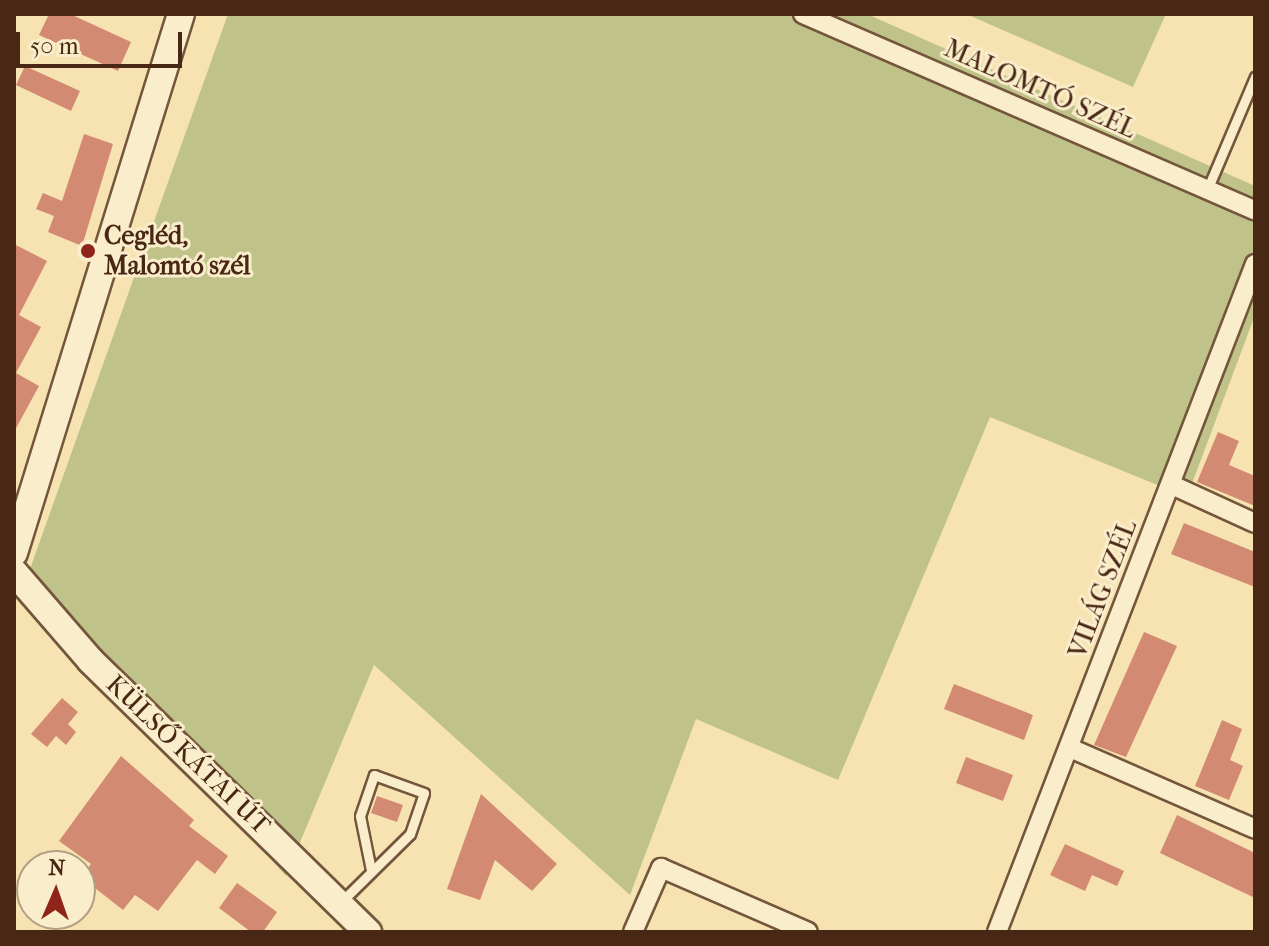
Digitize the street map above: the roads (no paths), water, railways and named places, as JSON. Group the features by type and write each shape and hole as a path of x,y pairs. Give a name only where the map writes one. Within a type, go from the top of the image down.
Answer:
{"main road":[{"path":"14,553 181,14"},
{"name":"KÜLSŐ KÁTAI ÚT","path":"14,572 91,661 368,932"}],"street":[{"name":"MALOMTÓ SZÉL","path":"803,14 842,22 1255,211"},
{"name":"VILÁG SZÉL","path":"997,932 1255,264"},
{"path":"1172,485 1255,523"},
{"path":"1070,748 1255,829"},
{"path":"633,932 661,868 808,932"}],"lane":[{"path":"1207,190 1255,77"},
{"path":"339,904 410,834 424,793 374,775 360,816 371,870"}],"place":[{"name":"Cegléd, Malomtó szél","path":"88,251"}]}
